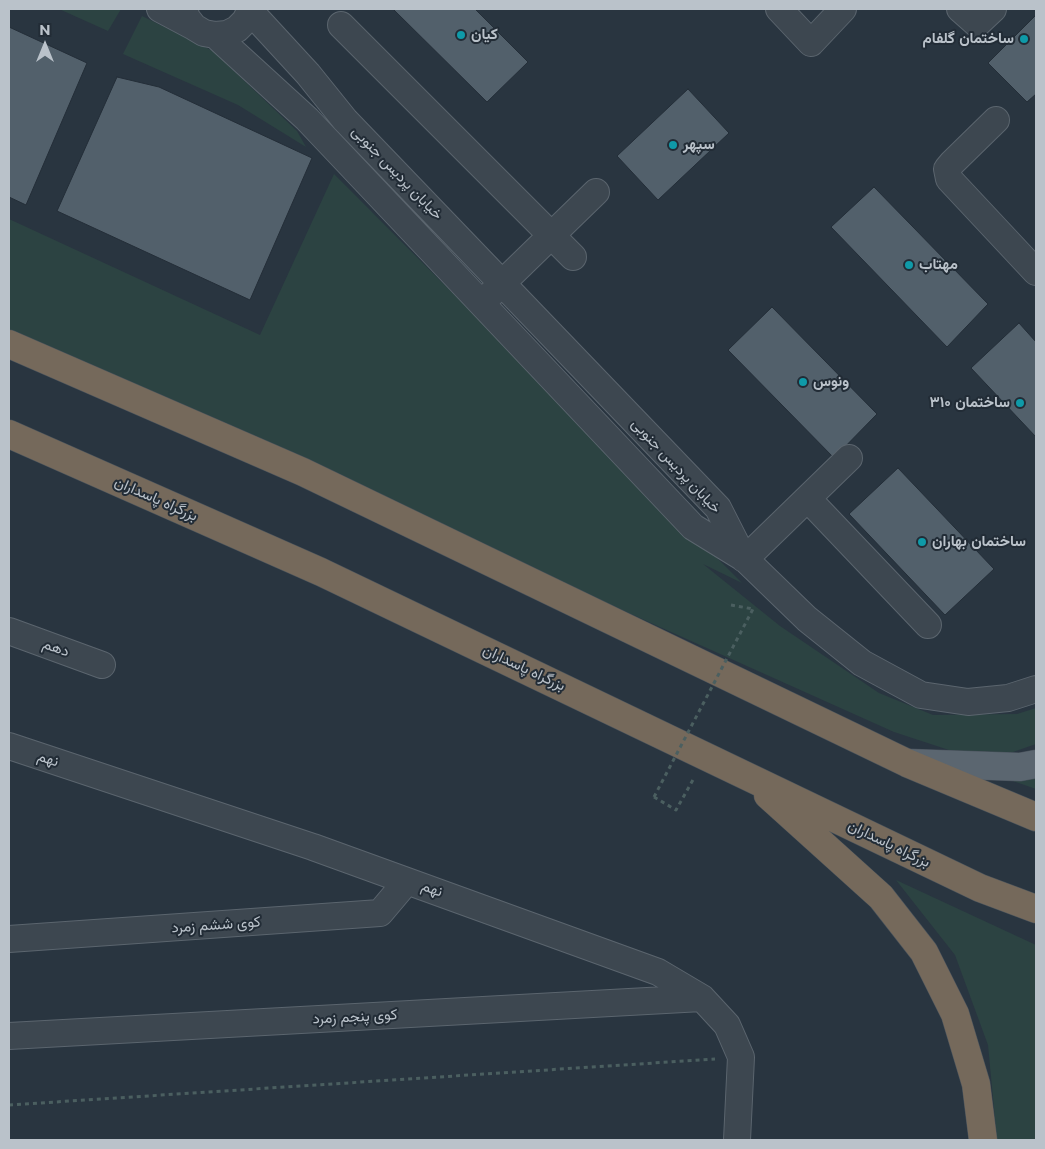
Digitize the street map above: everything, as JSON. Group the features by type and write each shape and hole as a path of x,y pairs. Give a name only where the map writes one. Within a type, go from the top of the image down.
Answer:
{"highway":[{"path":"9,344 303,472 907,763 1036,817"},
{"name":"بزرگراه پاسداران","path":"9,434 321,572 980,888 1036,909"},
{"path":"745,774 881,897 924,952 955,1014 976,1084 983,1140"}],"main road":[{"path":"907,763 1020,767 1036,764"}],"street":[{"name":"خیابان پردیس جنوبی","path":"160,9 198,24 307,119 693,527 745,559"},
{"path":"779,9 811,43 843,9"},
{"path":"960,9 977,24 993,9"},
{"name":"خیابان پردیس جنوبی","path":"250,10 308,74 345,120 718,508 745,559"},
{"path":"198,24 227,34 237,29 245,21 250,10"},
{"path":"341,25 573,257"},
{"path":"996,120 947,169 949,179 1036,272"},
{"path":"482,303 596,192"},
{"path":"848,458 745,559 807,619 862,663 921,695 968,702 1008,698 1036,689"},
{"path":"808,499 928,625"},
{"name":"دهم","path":"9,631 102,665"},
{"name":"نهم","path":"9,746 313,846 658,972 702,998 727,1025 741,1057 737,1140"},
{"name":"کوی ششم زمرد","path":"9,939 380,913 407,880"},
{"name":"کوی پنجم زمرد","path":"9,1036 702,998"}],"path":[{"path":"706,755 676,810 654,797 754,609 731,605"},
{"path":"9,1105 741,1057"}],"green space":[{"path":"59,9 121,9 108,31"},
{"path":"142,16 213,51 297,131 306,147 238,105 123,54"},
{"path":"334,174 742,583 703,564 780,626 879,693 933,715 1017,714 1036,708 1036,744 1013,752 955,752 894,732 9,335 9,219 260,335"},
{"path":"1036,777 1036,789 1010,780"},
{"path":"896,880 1036,945 1036,1140 997,1140 988,1045 955,955"}],"building":[{"name":"کیان","path":"393,9 475,9 528,62 487,102"},
{"name":"ساختمان گلفام","path":"1036,15 1036,94 1027,102 988,63"},
{"path":"9,27 87,63 26,205 9,197"},
{"path":"117,77 159,87 312,158 250,300 57,211"},
{"name":"سپهر","path":"688,89 729,133 658,200 617,156"},
{"name":"مهتاب","path":"874,187 988,304 947,347 831,227"},
{"name":"ونوس","path":"772,307 877,414 834,458 728,350"},
{"name":"ساختمان ۳۱۰","path":"1019,323 1036,342 1036,437 971,368"},
{"name":"ساختمان بهاران","path":"898,468 994,569 945,615 849,514"}],"place":[{"name":"کیان","path":"461,35"},
{"name":"ساختمان گلفام","path":"1024,39"},
{"name":"سپهر","path":"673,145"},
{"name":"مهتاب","path":"909,265"},
{"name":"ونوس","path":"803,382"},
{"name":"ساختمان ۳۱۰","path":"1020,403"},
{"name":"ساختمان بهاران","path":"922,542"}]}
